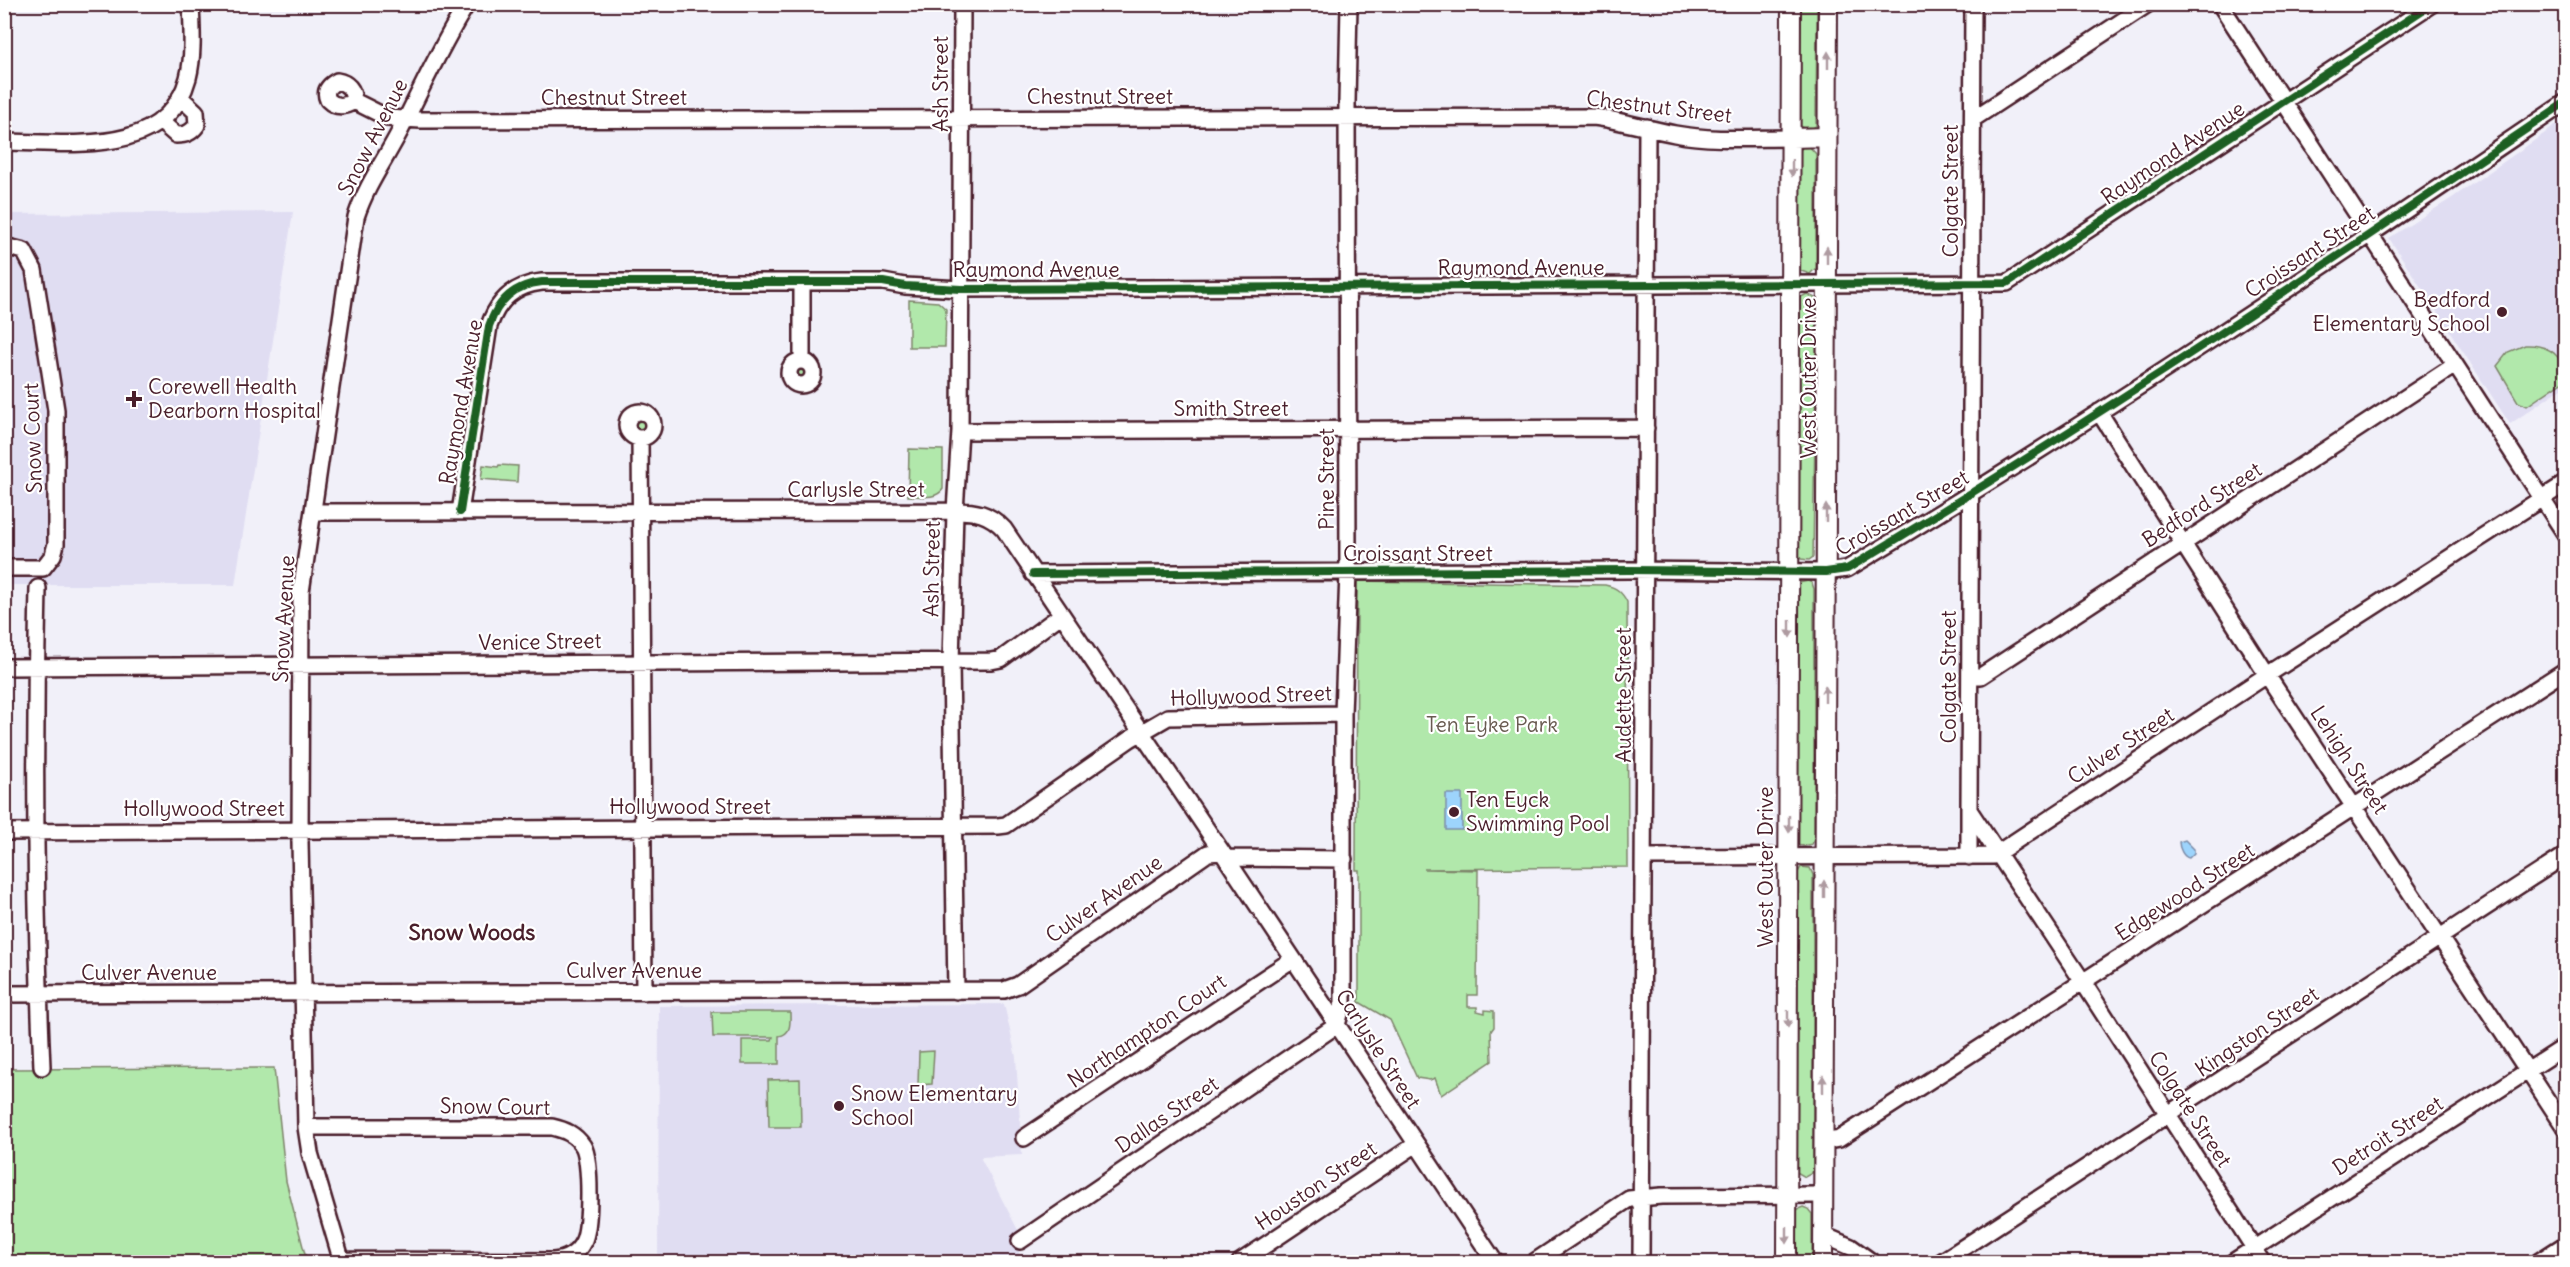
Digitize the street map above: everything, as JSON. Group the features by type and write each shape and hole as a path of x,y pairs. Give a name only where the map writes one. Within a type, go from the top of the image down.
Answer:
{"main road":[{"name":"West Outer Drive","path":"1787,1263 1792,284 1791,4"},
{"name":"West Outer Drive","path":"1823,1263 1828,4"},
{"path":"1792,138 1827,137"}],"street":[{"path":"4,142 120,141 147,131 160,122 180,97 190,67 191,4"},
{"name":"Snow Avenue","path":"342,1262 310,1153 306,1127 301,830 302,592 356,217 361,202 452,28 467,4"},
{"name":"Ash Street","path":"956,991 951,662 955,511 960,431 962,4"},
{"name":"Pine Street","path":"1337,1025 1343,1003 1343,714 1348,572 1347,117 1349,4"},
{"name":"Colgate Street","path":"1973,4 1969,810 2084,982 2263,1263"},
{"path":"1972,119 2148,4"},
{"path":"2220,4 2565,535"},
{"name":"Raymond Avenue","path":"460,512 489,326 498,306 511,292 526,285 542,282 883,282 905,286 961,289 2011,282 2432,4"},
{"path":"160,122 176,135 189,133 197,125 196,112 180,97"},
{"name":"Chestnut Street","path":"354,101 388,118 405,120 1593,117 1704,138 1792,138"},
{"name":"Croissant Street","path":"1033,573 1645,570 1826,572 1847,569 1971,494 2099,412 2371,235 2565,102"},
{"name":"Audette Street","path":"1641,1263 1647,127"},
{"name":"Snow Court","path":"4,246 16,247 24,251 34,270 56,400 57,516 55,550 43,568 4,568"},
{"path":"802,282 802,353"},
{"name":"Bedford Street","path":"1971,676 1981,676 2455,365"},
{"name":"Lehigh Street","path":"2099,412 2267,675 2565,1129"},
{"name":"Smith Street","path":"960,431 1646,428"},
{"path":"640,438 644,992"},
{"name":"Culver Street","path":"1644,857 1993,856 2267,675 2565,483"},
{"name":"Carlysle Street","path":"313,512 977,511 996,520 1224,855 1495,1263"},
{"path":"38,588 37,832 42,1067"},
{"name":"Venice Street","path":"4,667 951,662 1001,659 1061,615"},
{"name":"Edgewood Street","path":"1823,1142 1839,1139 2565,670"},
{"name":"Hollywood Street","path":"4,832 1006,825 1162,719 1176,715 1343,714"},
{"path":"1969,810 1969,856"},
{"name":"Culver Avenue","path":"4,994 1004,990 1018,985 1208,853 1344,859"},
{"name":"Kingston Street","path":"1941,1263 2565,855"},
{"name":"Northampton Court","path":"1024,1138 1293,959"},
{"name":"Dallas Street","path":"1020,1241 1337,1025"},
{"name":"Detroit Street","path":"2233,1263 2565,1046"},
{"name":"Snow Court","path":"306,1127 552,1126 575,1136 582,1144 587,1157 587,1234 579,1248 566,1258 553,1261 342,1262"},
{"name":"Houston Street","path":"1240,1263 1415,1145"},
{"path":"1534,1263 1629,1199 1823,1195"},
{"path":"1823,1235 1851,1247 1872,1263"},
{"path":"2538,1263 2565,1244"}],"shaded area":[{"name":"Bedford Elementary School","path":"2565,119 2565,386 2510,424 2389,238 2452,198"},
{"name":"Corewell Health Dearborn Hospital","path":"293,212 235,585 5,585 4,214"},
{"name":"Snow Elementary School","path":"1004,1004 1016,1057 1022,1155 980,1157 1019,1232 1019,1262 658,1262 659,1006"}],"green space":[{"path":"1800,5 1817,5 1816,126 1809,130 1800,126 1799,121"},
{"path":"1803,146 1809,146 1816,154 1816,268 1810,274 1799,268 1799,152"},
{"path":"1807,294 1815,298 1817,305 1813,557 1809,560 1801,559 1797,553 1799,298"},
{"path":"909,300 938,302 946,309 945,347 909,347"},
{"path":"2525,345 2541,347 2554,353 2559,358 2565,372 2565,380 2527,406 2518,402 2497,366 2508,352"},
{"path":"801,366 806,368 808,373 806,378 801,380 796,378 794,373 796,368"},
{"path":"640,418 647,424 639,435 632,425 636,419"},
{"path":"909,449 943,450 943,489 936,495 908,496"},
{"path":"483,465 518,466 517,482 481,479"},
{"name":"Ten Eyke Park","path":"1357,581 1605,585 1618,590 1627,602 1628,867 1424,869 1478,870 1477,995 1468,995 1468,1007 1477,1007 1477,1011 1485,1013 1485,1010 1494,1011 1494,1027 1491,1031 1492,1061 1441,1095 1435,1078 1430,1080 1417,1078 1390,1020 1359,1002 1359,870 1356,870"},
{"path":"1808,581 1812,583 1814,589 1814,839 1812,844 1804,846 1799,845 1796,840 1797,588 1799,583"},
{"path":"1801,867 1810,868 1813,875 1813,1168 1812,1173 1805,1177 1795,1171 1796,876"},
{"path":"712,1012 790,1012 788,1030 779,1036 779,1064 742,1064 742,1040 772,1040 773,1037 713,1037"},
{"path":"934,1051 932,1084 918,1085 919,1052"},
{"path":"274,1068 286,1181 307,1262 5,1262 4,1069"},
{"path":"800,1079 801,1127 769,1127 768,1080"},
{"path":"1803,1207 1812,1214 1812,1262 1794,1262 1794,1215 1798,1209"}],"water":[{"name":"Ten Eyck Swimming Pool","path":"1446,794 1462,794 1462,830 1446,830"},
{"path":"2185,840 2194,849 2194,853 2189,858 2183,854 2180,847 2179,842"}],"cycle path":[{"path":"460,512 489,326 502,301 523,286 542,282 883,282 905,286 961,289 2007,283 2432,4"},
{"path":"1033,574 1630,570 1826,572 1847,569 2120,399 2566,102"}],"place":[{"name":"Bedford Elementary School","path":"2502,312"},
{"name":"Corewell Health Dearborn Hospital","path":"134,399"},
{"name":"Ten Eyck Swimming Pool","path":"1454,812"},
{"name":"Snow Elementary School","path":"839,1106"}],"district":[{"name":"Snow Woods","path":"472,932"}]}
